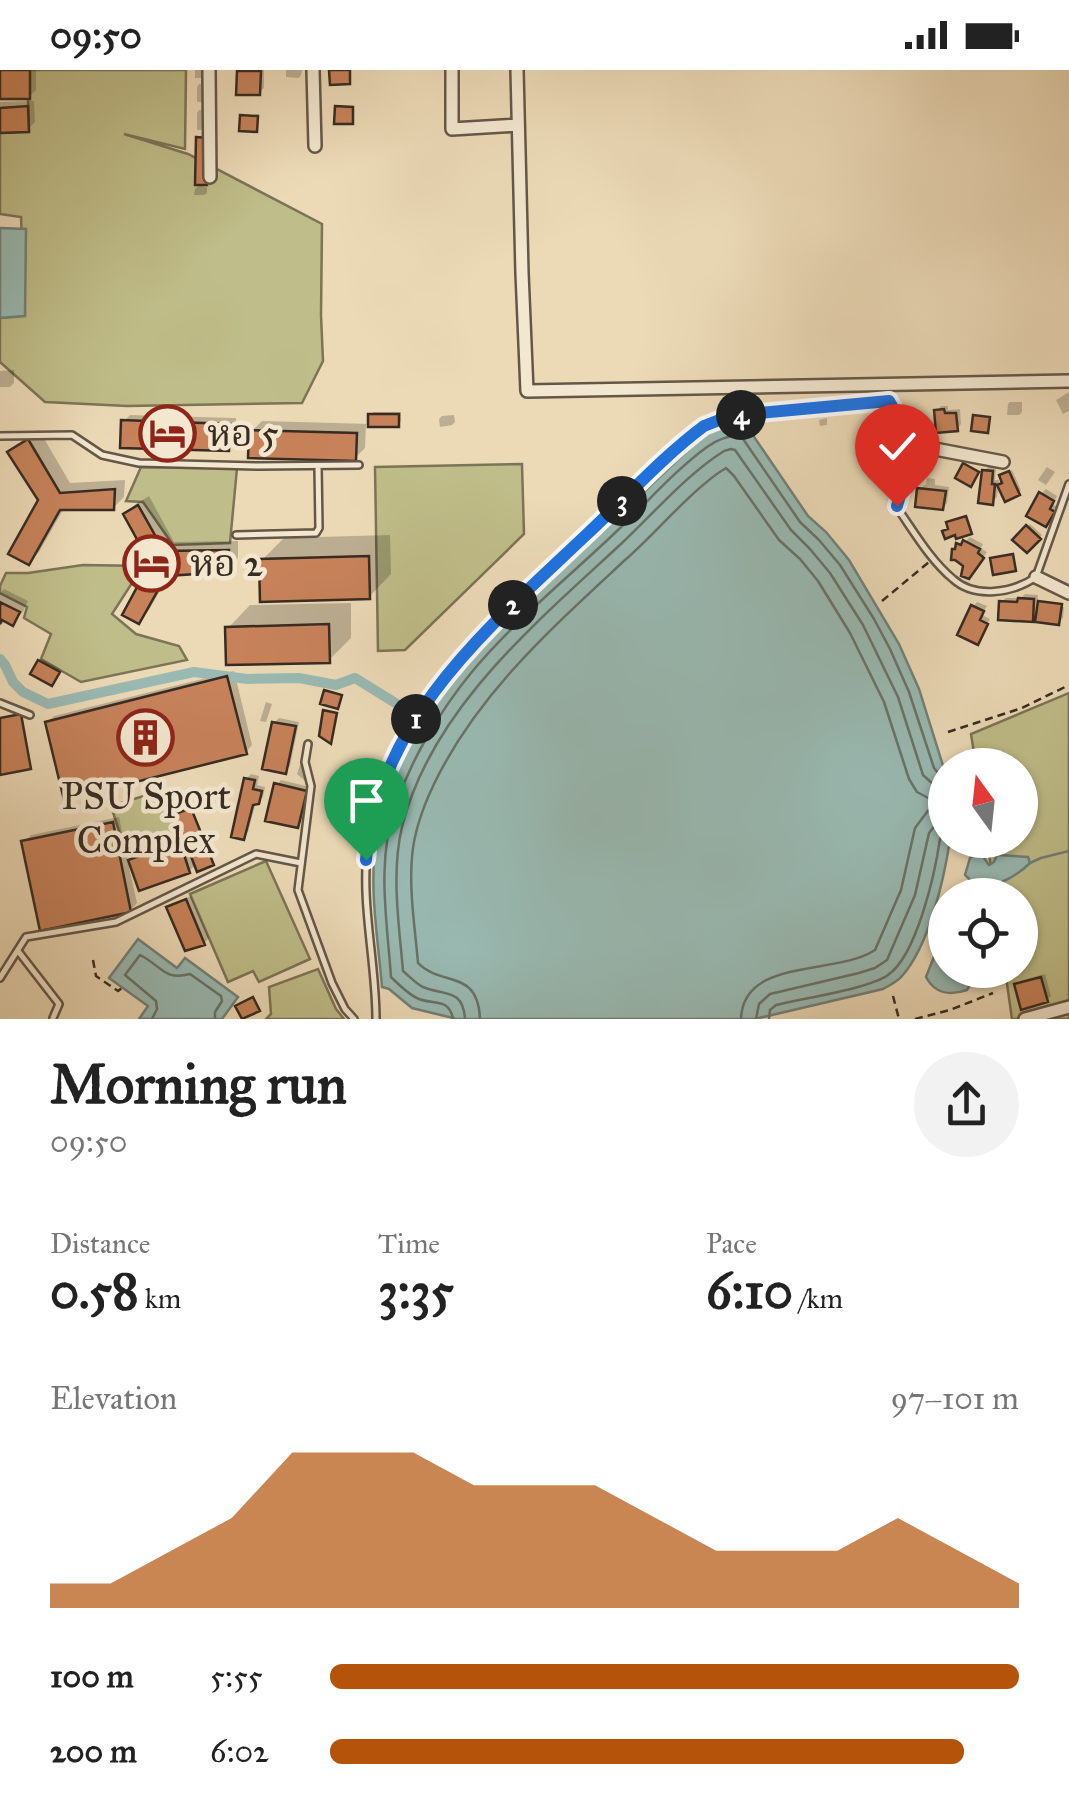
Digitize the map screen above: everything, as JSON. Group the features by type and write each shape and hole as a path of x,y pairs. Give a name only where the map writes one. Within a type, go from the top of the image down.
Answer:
{"street":[{"path":"208,70 210,178"},
{"path":"312,70 314,146"},
{"path":"452,70 452,129 518,125"},
{"path":"517,70 527,391 1069,381"},
{"path":"914,445 1004,462"},
{"path":"1036,578 1069,593"},
{"path":"1025,1019 1066,1011"}],"lane":[{"path":"377,1018 366,889 368,847 382,789 416,719 467,650 690,437 715,421 749,414 888,400 914,445 897,506 957,583 978,590 1011,589 1036,578 1069,484"},
{"path":"0,436 72,435 102,455 139,463 360,465"},
{"path":"236,535 316,532 318,465"},
{"path":"0,703 30,715"},
{"path":"308,744 305,762 311,786 298,890 332,982 354,1019"},
{"path":"0,978 26,936 116,922 256,854 302,862"},
{"path":"18,950 59,1004 54,1018"}],"path":[{"path":"882,600 934,558"},
{"path":"948,732 1022,708 1069,685"},
{"path":"94,960 96,976 118,991 122,987"},
{"path":"916,1019 993,993"},
{"path":"893,996 899,1019"}],"shaded area":[{"path":"27,70 186,70 185,149 124,134 188,154 322,224 323,361 302,403 127,406 45,402 0,362 0,318 25,315 21,217 0,214 0,133 29,131"},
{"path":"522,464 524,534 405,650 378,651 375,467"},
{"path":"141,467 237,468 230,543 173,545 143,502 126,501"},
{"path":"83,565 143,566 112,614 136,634 179,646 187,660 81,682 41,659 51,634 24,618 27,607 0,593 0,586 6,573"},
{"path":"1069,693 1069,1019 1012,1019 1008,988 1038,988 1038,878 993,878 990,858 1038,858 1038,748 973,748 971,734"},
{"path":"163,790 179,839 127,856 111,806"},
{"path":"266,861 310,959 259,982 253,971 228,982 190,894"},
{"path":"318,969 344,1019 266,1019 271,1014 269,987"}],"water":[{"path":"0,228 26,229 25,316 0,318"},
{"path":"738,424 748,428 808,516 849,560 899,644 919,689 937,748 928,748 928,858 947,858 943,878 928,878 928,927 920,948 900,978 883,989 755,1019 457,1019 412,1008 382,987 374,892 377,835 390,789 410,746 436,705 499,629 713,431"},
{"path":"970,858 984,858 989,865 996,858 1028,858 1030,863 1010,878 965,875"},
{"path":"138,939 177,968 185,958 238,997 222,1019 139,1019 148,1006 109,978"},
{"path":"936,988 968,988 954,993"}],"building":[{"path":"0,70 30,70 30,99 0,99"},
{"path":"329,70 350,70 350,84 330,85"},
{"path":"237,71 261,71 260,95 236,95"},
{"path":"28,106 29,132 0,133 0,108"},
{"path":"335,106 353,107 353,124 334,124"},
{"path":"240,115 258,116 257,132 239,131"},
{"path":"196,137 208,138 207,185 195,185"},
{"path":"944,409 945,413 956,413 958,431 936,433 934,410"},
{"path":"368,414 399,414 399,427 368,427"},
{"path":"973,415 990,417 988,433 971,431"},
{"path":"121,420 230,424 229,451 120,448"},
{"path":"249,430 357,433 356,461 248,458"},
{"path":"28,439 60,493 115,489 114,510 60,510 29,565 8,554 38,500 7,452"},
{"path":"963,463 979,472 971,487 955,478"},
{"path":"982,470 993,471 993,505 978,503"},
{"path":"1009,471 1020,495 1005,502 997,485 1002,483 999,475"},
{"path":"917,488 946,491 943,510 915,507"},
{"path":"1039,492 1054,501 1050,509 1055,512 1046,527 1026,516"},
{"path":"138,505 164,551 229,550 228,572 166,576 139,624 122,615 150,563 123,514"},
{"path":"966,516 972,534 945,539 942,531 948,529 946,522"},
{"path":"1026,525 1041,539 1027,553 1012,540"},
{"path":"963,540 980,549 978,553 984,558 969,579 961,576 963,566 951,560 952,549"},
{"path":"1013,554 1016,571 993,575 990,558"},
{"path":"369,556 370,599 260,602 259,559"},
{"path":"1018,598 1034,599 1033,622 998,620 999,601 1017,602"},
{"path":"1038,601 1062,604 1059,625 1035,622"},
{"path":"0,602 20,612 13,626 2,620 0,624"},
{"path":"971,605 984,611 980,620 988,624 978,645 957,635"},
{"path":"329,624 330,663 226,665 225,627"},
{"path":"38,660 60,672 52,686 30,674"},
{"name":"PSU Sport Complex","path":"227,676 247,754 64,800 45,722"},
{"path":"324,690 342,695 338,709 320,704"},
{"path":"323,710 337,713 331,744 319,736"},
{"path":"21,714 31,769 0,775 0,718"},
{"path":"272,722 296,726 286,774 262,769"},
{"path":"244,778 255,780 253,789 262,791 259,804 253,805 244,840 231,837"},
{"path":"274,783 307,791 298,828 265,821"},
{"path":"191,808 214,865 197,872 175,814"},
{"path":"113,822 131,912 40,931 21,841"},
{"path":"180,842 190,873 139,891 128,860"},
{"path":"186,899 205,945 185,951 166,907"},
{"path":"1041,977 1048,1002 1021,1010 1015,988 1038,988"},
{"path":"253,997 260,1011 242,1019 235,1006"}],"waterway":[{"path":"0,659 23,692 48,704 194,672 247,679 299,678 336,685 355,678 410,712"},
{"path":"1030,863 1069,851"}],"place":[{"name":"หอ 5","path":"168,433"},
{"name":"หอ 2","path":"151,563"},
{"name":"PSU Sport Complex","path":"146,738"}],"route":[{"path":"366,860 375,810 388,775 440,682 529,589 704,426 777,410 889,401 914,445 897,506"}]}
